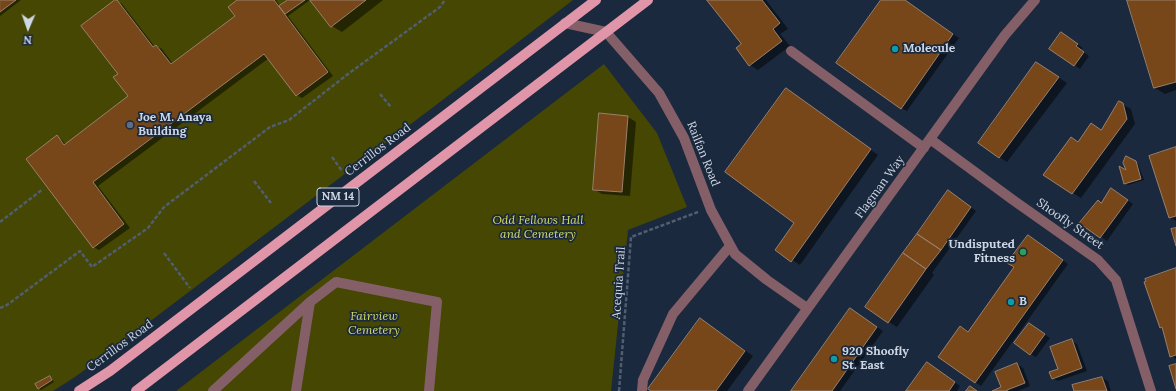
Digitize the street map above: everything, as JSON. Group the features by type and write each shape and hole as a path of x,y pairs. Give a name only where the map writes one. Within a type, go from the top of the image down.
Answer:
{"main road":[{"name":"Cerrillos Road","path":"79,391 110,371 596,0"},
{"name":"NM 14","path":"136,391 648,0"}],"street":[{"name":"Flagman Way","path":"748,391 1005,36 1035,0"},
{"path":"565,23 606,32"},
{"name":"Railfan Road","path":"606,32 659,93 684,138 711,210 735,254 767,280 807,308"},
{"path":"791,51 924,148"},
{"name":"Shoofly Street","path":"930,139 1098,260 1116,280 1151,391"},
{"path":"642,391 643,380 673,314 730,246"},
{"path":"213,391 310,302 336,282 437,302 429,391"},
{"path":"296,391 310,302"}],"path":[{"path":"0,308 7,305 80,251 92,267 148,228 164,207 264,131 270,127 289,120 348,74 440,7 445,0"},
{"path":"380,94 391,107"},
{"path":"332,157 342,171"},
{"path":"254,181 271,203"},
{"path":"0,222 44,189"},
{"name":"Acequia Trail","path":"619,391 631,237 696,212 711,210"},
{"path":"164,253 190,288"}],"green space":[{"path":"0,0 573,0 75,377 53,391 0,391"},
{"name":"Odd Fellows Hall and Cemetery","path":"604,64 657,133 687,207 628,230 611,391 176,391"}],"building":[{"path":"0,0 16,0 0,12"},
{"name":"Joe M. Anaya Building","path":"117,0 153,47 156,45 171,64 235,16 228,7 237,0 274,0 328,72 296,96 264,54 93,182 124,224 93,248 26,159 57,135 64,145 128,96 113,77 118,74 81,26"},
{"path":"288,0 305,0 285,14 279,6"},
{"path":"310,0 366,0 331,27"},
{"path":"707,0 762,0 780,23 773,29 782,41 749,66 736,48 741,44"},
{"name":"Molecule","path":"881,0 905,0 953,34 901,109 836,63"},
{"path":"1127,0 1176,0 1176,82 1154,88"},
{"path":"1061,32 1078,44 1076,46 1084,52 1074,66 1049,49"},
{"path":"1036,62 1059,77 999,158 978,143"},
{"path":"786,88 871,149 791,262 775,250 794,223 725,172"},
{"path":"1119,101 1123,103 1127,119 1072,194 1043,175 1071,137 1078,142 1091,123 1101,130"},
{"path":"599,113 628,116 622,192 593,190"},
{"path":"1176,147 1176,216 1169,218 1149,156"},
{"path":"1126,156 1136,161 1141,179 1124,184 1119,166 1126,170 1123,163"},
{"path":"1111,188 1128,200 1100,238 1079,223 1098,200 1101,203"},
{"path":"948,190 971,207 941,250 917,234"},
{"path":"1176,228 1176,246 1171,229"},
{"path":"917,234 941,250 926,269 903,253"},
{"name":"B","path":"1028,235 1063,260 975,383 938,357 960,326 968,332 1014,267 1007,263"},
{"path":"903,253 926,269 888,323 865,307"},
{"path":"1176,268 1176,355 1170,357 1162,327 1160,328 1144,282 1146,281 1145,279"},
{"name":"920 Shoofly St. East","path":"850,308 877,327 832,391 791,391"},
{"path":"700,318 745,351 716,391 651,391 648,389"},
{"path":"1029,323 1045,334 1030,355 1014,343"},
{"path":"1072,339 1082,368 1052,379 1049,372 1058,369 1050,347"},
{"path":"927,362 955,382 949,391 906,391"},
{"path":"1017,363 1025,383 1007,391 992,391 1001,387 995,372"},
{"path":"1176,364 1176,389 1169,366"},
{"path":"50,376 52,380 38,389 35,384"},
{"path":"1102,377 1107,391 1074,391 1072,385"},
{"path":"970,386 977,391 966,391"}],"place":[{"name":"Molecule","path":"895,49"},
{"name":"Joe M. Anaya Building","path":"130,125"},
{"name":"Undisputed Fitness","path":"1023,252"},
{"name":"B","path":"1011,302"},
{"name":"920 Shoofly St. East","path":"834,359"}],"park label":[{"name":"Fairview Cemetery","path":"374,324"}]}
